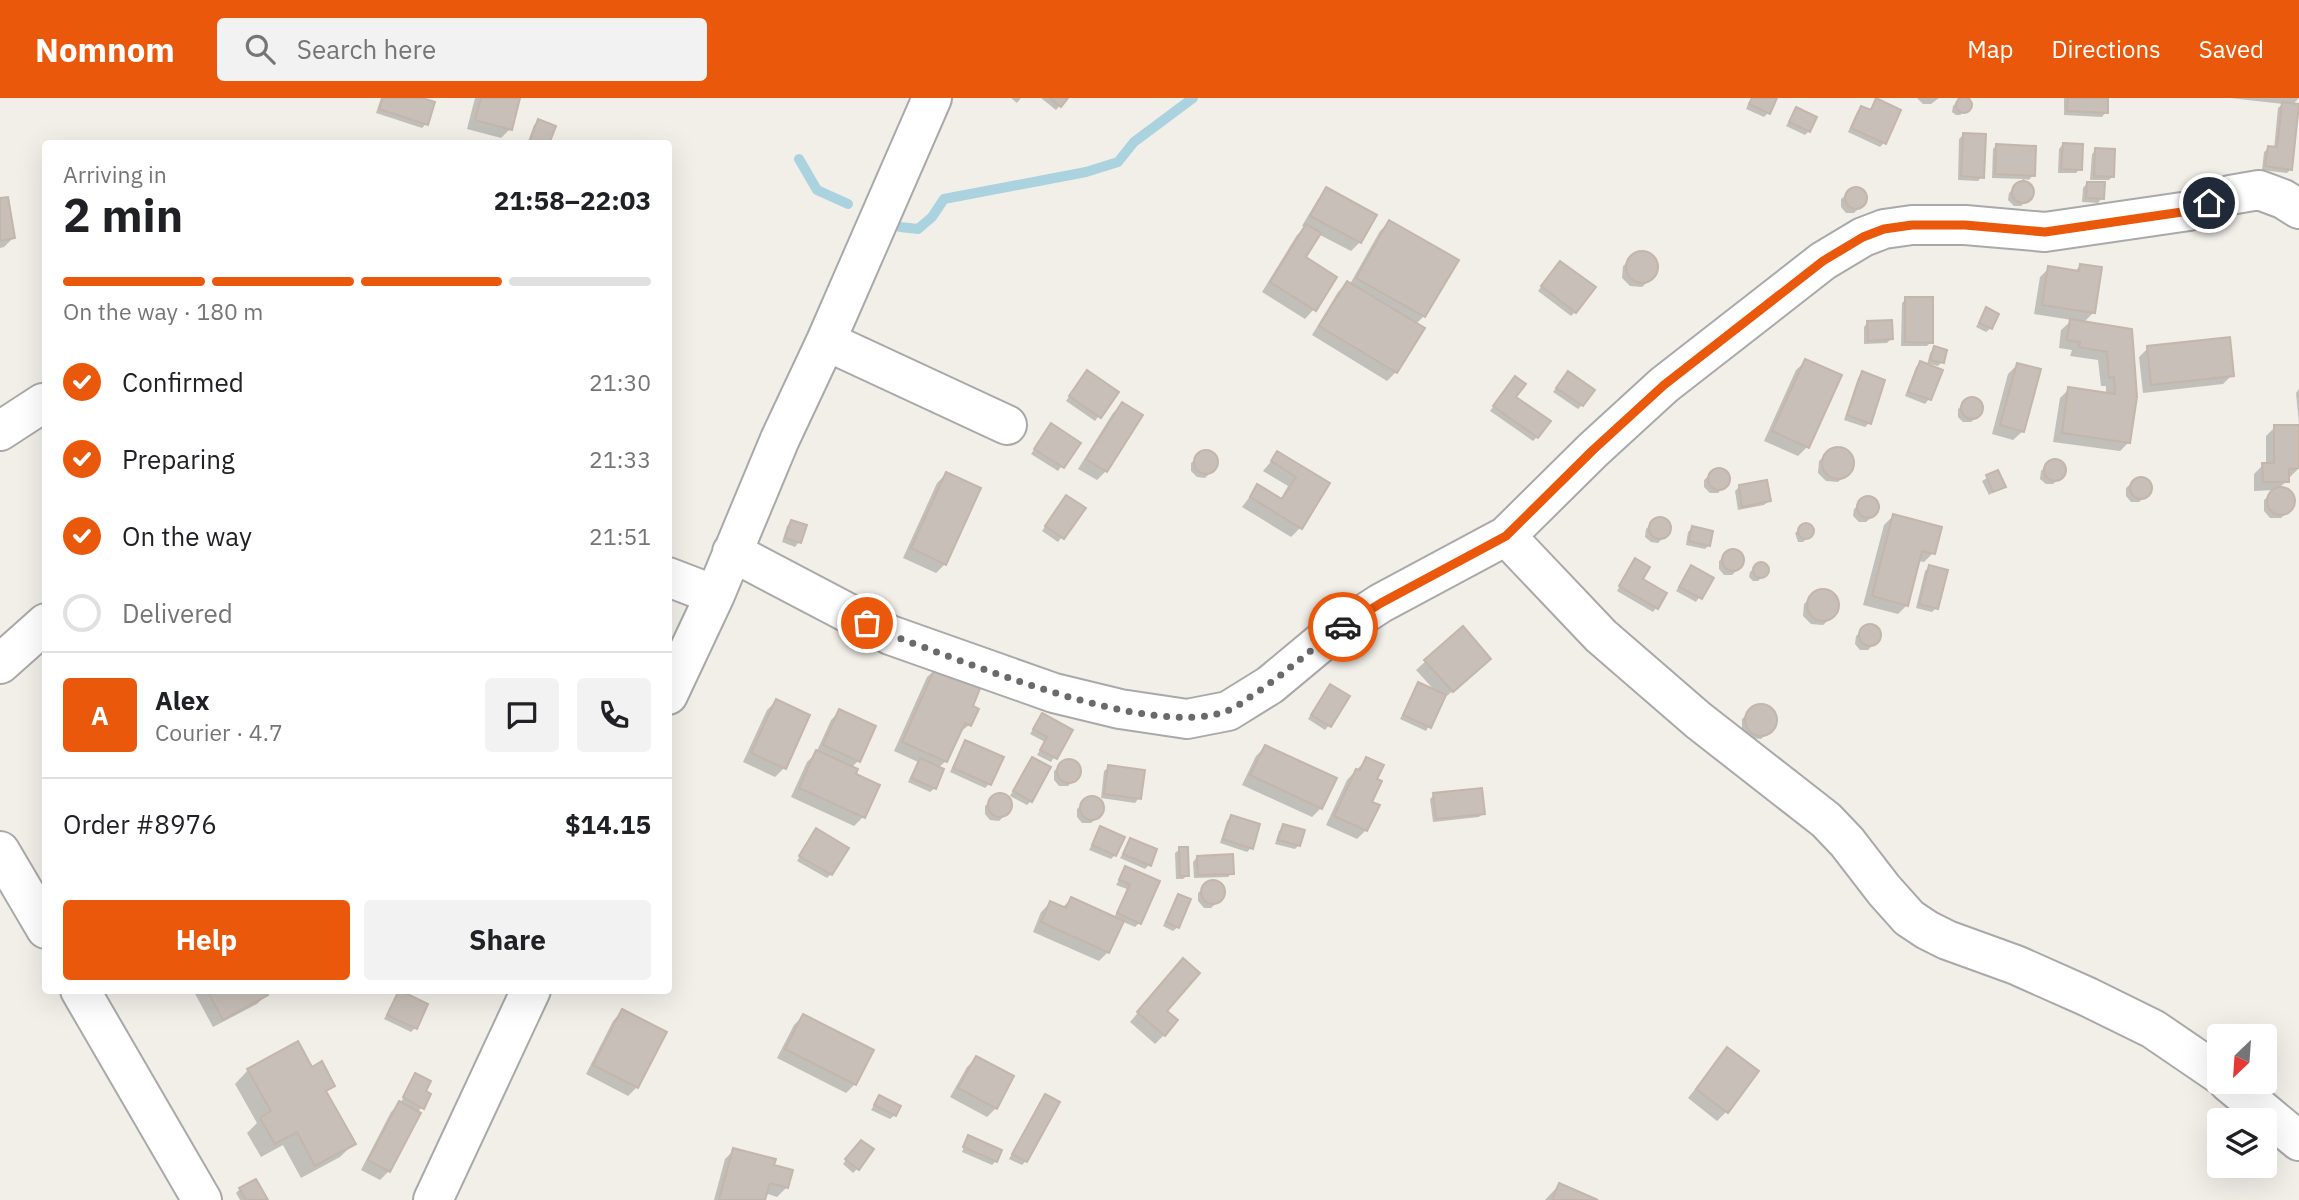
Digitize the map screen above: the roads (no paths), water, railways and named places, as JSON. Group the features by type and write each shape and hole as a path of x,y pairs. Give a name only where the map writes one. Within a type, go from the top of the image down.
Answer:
{"street":[{"path":"672,686 932,98"},
{"path":"732,552 890,635 1054,693 1120,709 1187,719 1228,711 1270,684 1324,640 1381,603 1506,536 1664,385 1823,261 1863,237 1884,229 1912,225 1965,225 2045,232 2189,211 2230,195 2259,190 2283,199 2299,209"},
{"path":"826,341 1007,425"},
{"path":"0,431 42,404"},
{"path":"1506,536 1601,636 1698,720 1826,820 1909,918 1947,940 2016,965 2110,1007 2153,1030 2207,1066"},
{"path":"672,579 715,594"},
{"path":"0,664 42,627"},
{"path":"0,851 42,922"},
{"path":"82,994 202,1200"},
{"path":"433,1200 529,994"},
{"path":"2242,1094 2299,1141"}],"waterway":[{"path":"900,227 918,229 932,217 944,199 1086,172 1118,162 1134,142 1193,98"},
{"path":"799,159 817,190 848,204"}]}
